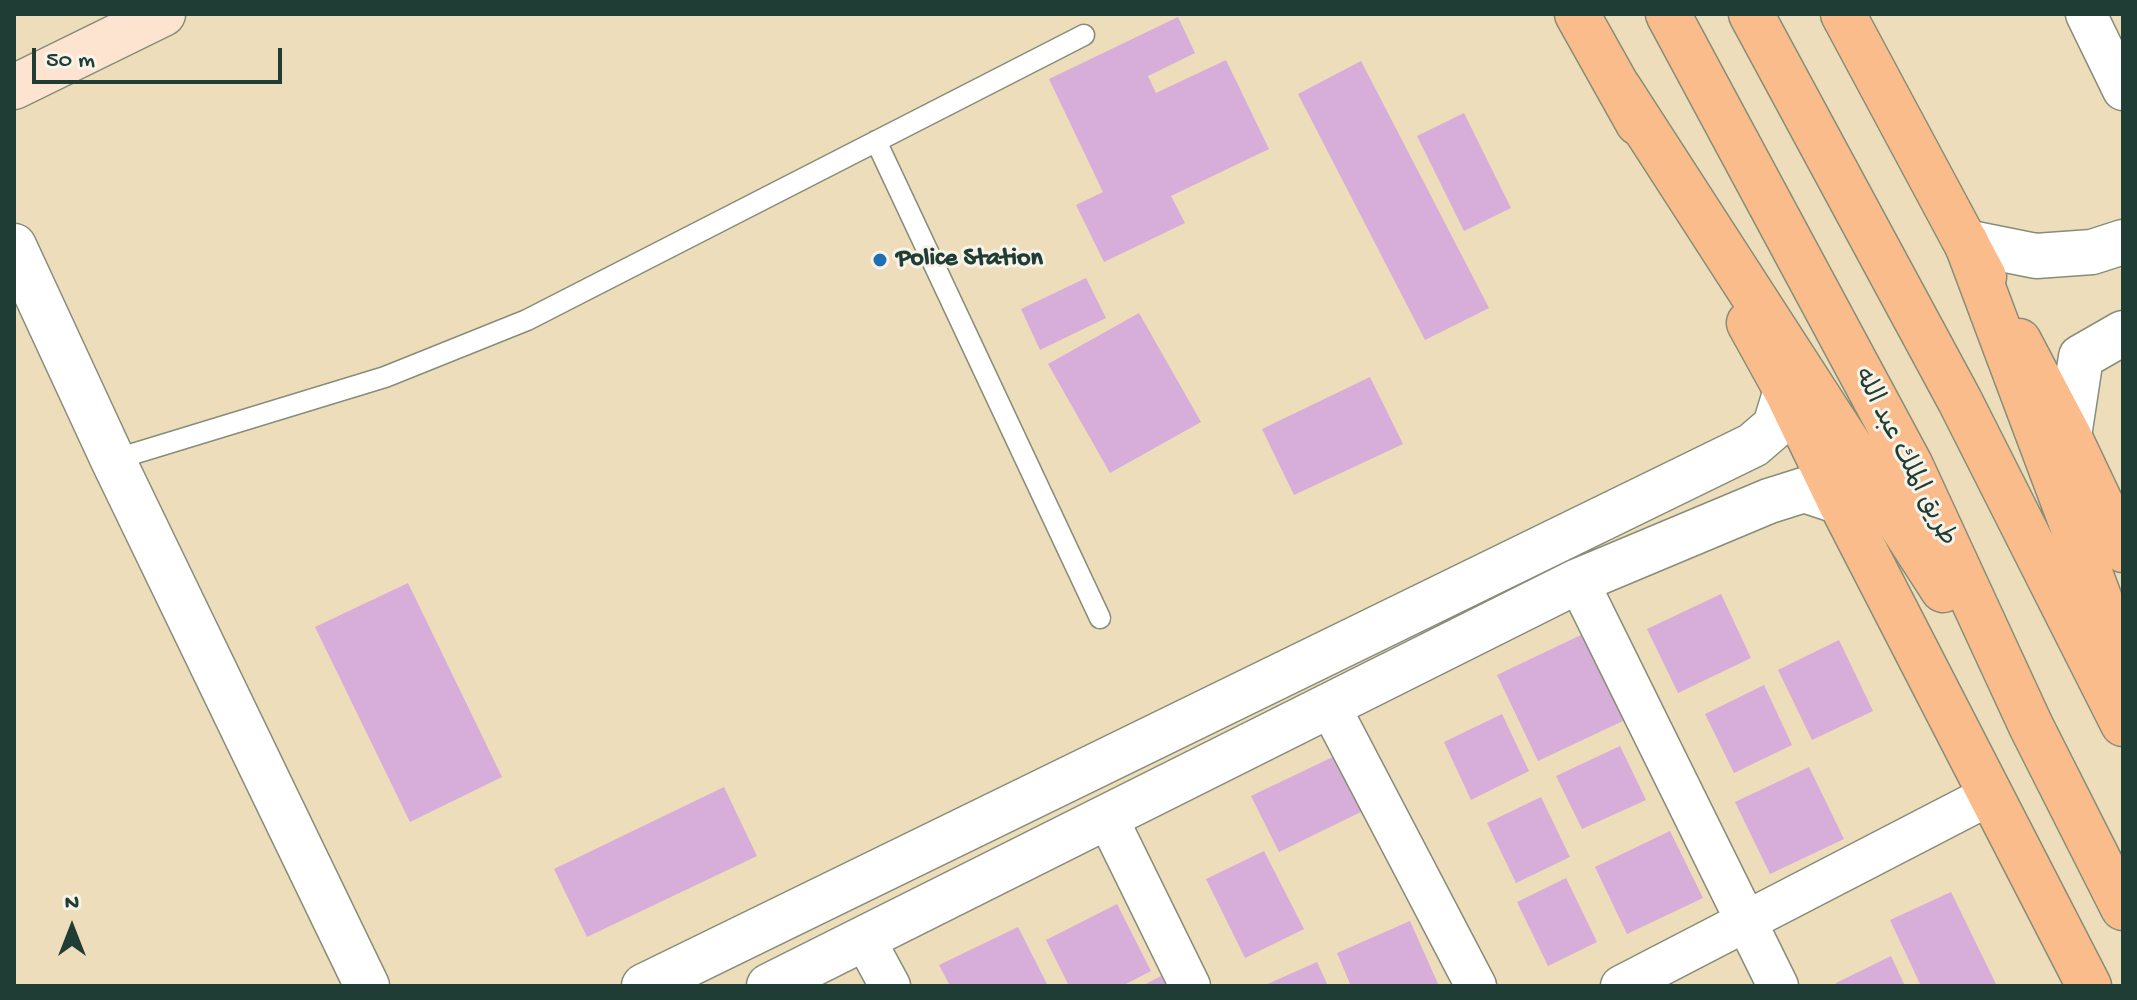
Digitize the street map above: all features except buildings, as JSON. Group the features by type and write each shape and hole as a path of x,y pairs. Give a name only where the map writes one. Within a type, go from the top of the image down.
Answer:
{"main road":[{"path":"14,87 163,14"},
{"path":"1577,14 1786,390 1840,502 2089,986"},
{"name":"طريق الملك عبد الله","path":"1668,14 1911,466 2031,726 2123,908"},
{"path":"1751,14 1960,401 2123,724"},
{"path":"1843,14 2069,436 2123,550"},
{"path":"1619,88 2031,726"},
{"path":"1966,242 2123,661"}],"street":[{"path":"2086,14 2123,90"},
{"path":"1966,242 2036,256 2092,252 2123,242"},
{"path":"14,246 113,460 367,986"},
{"path":"2069,436 2081,357 2123,333"},
{"path":"644,986 1753,445 1775,426 1786,390"},
{"path":"769,986 1578,581 1769,501 1804,490 1840,502"},
{"path":"1578,581 1778,986"},
{"path":"1329,705 1476,986"},
{"path":"1621,986 1990,795"},
{"path":"1107,817 1190,986"},
{"path":"864,938 890,986"}],"lane":[{"path":"113,460 385,377 527,320 1084,35"},
{"path":"876,141 1100,618"}],"place":[{"name":"Police Station","path":"880,260"}]}
